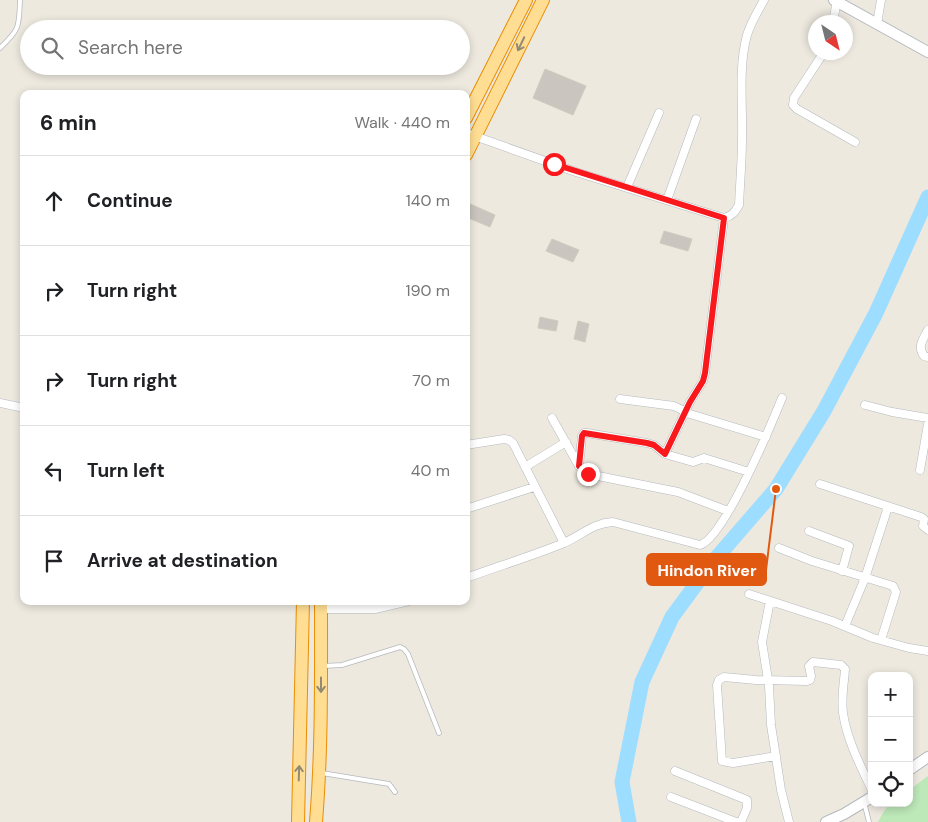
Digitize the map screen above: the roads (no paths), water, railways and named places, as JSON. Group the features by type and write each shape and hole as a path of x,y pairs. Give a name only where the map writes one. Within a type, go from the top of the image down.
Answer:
{"highway":[{"path":"470,110 526,0"},
{"path":"471,135 543,0"},
{"path":"298,822 303,605"},
{"path":"316,822 320,772 321,605"}],"street":[{"path":"471,135 576,172 724,218 735,213 739,205 744,57 747,36 752,21 764,0"},
{"path":"834,15 836,0 928,52"},
{"path":"877,24 882,0"},
{"path":"819,60 794,98 793,105 855,142"},
{"path":"627,187 659,113"},
{"path":"667,200 696,119"},
{"path":"665,454 703,381 707,362 724,218"},
{"path":"928,330 920,345 920,351 924,356 928,357"},
{"path":"470,577 564,542 595,525 613,522 700,545 708,540 728,511 766,437 782,398"},
{"path":"620,399 674,406 766,437"},
{"path":"0,404 20,407"},
{"path":"864,405 928,418"},
{"path":"552,418 579,466 588,474 678,492 728,511"},
{"path":"920,470 928,424"},
{"path":"579,466 582,436 584,433 647,443 654,445 665,454 693,462 704,458 749,472"},
{"path":"470,444 504,439 509,440 515,446 534,487 564,542"},
{"path":"525,467 566,442"},
{"path":"820,484 923,518 923,526 928,530"},
{"path":"470,508 534,487"},
{"path":"845,626 865,578 888,507"},
{"path":"808,531 849,546 842,571"},
{"path":"779,548 842,571 893,586 896,592 881,640"},
{"path":"749,594 881,640 928,651"},
{"path":"770,601 762,642 768,681 771,725 781,790 789,822"},
{"path":"321,605 375,609 392,605"},
{"path":"776,756 732,763 726,763 722,759 717,685 719,680 724,677 768,681 810,680 809,666 813,662 843,666 845,669 842,690 843,713 851,743 868,781"},
{"path":"913,767 928,757"},
{"path":"674,771 747,800 748,804 741,822"},
{"path":"670,797 736,822"},
{"path":"826,822 868,800"}],"lane":[{"path":"0,48 18,27 20,0"},
{"path":"321,665 342,665 400,647 404,649 408,654 439,733"},
{"path":"320,772 385,784 395,792"},
{"path":"868,807 869,822"}],"waterway":[{"path":"629,822 622,782 642,682 672,617 711,564 776,489 824,411 876,313 928,197"}],"place":[{"name":"Hindon River","path":"776,489"}]}
